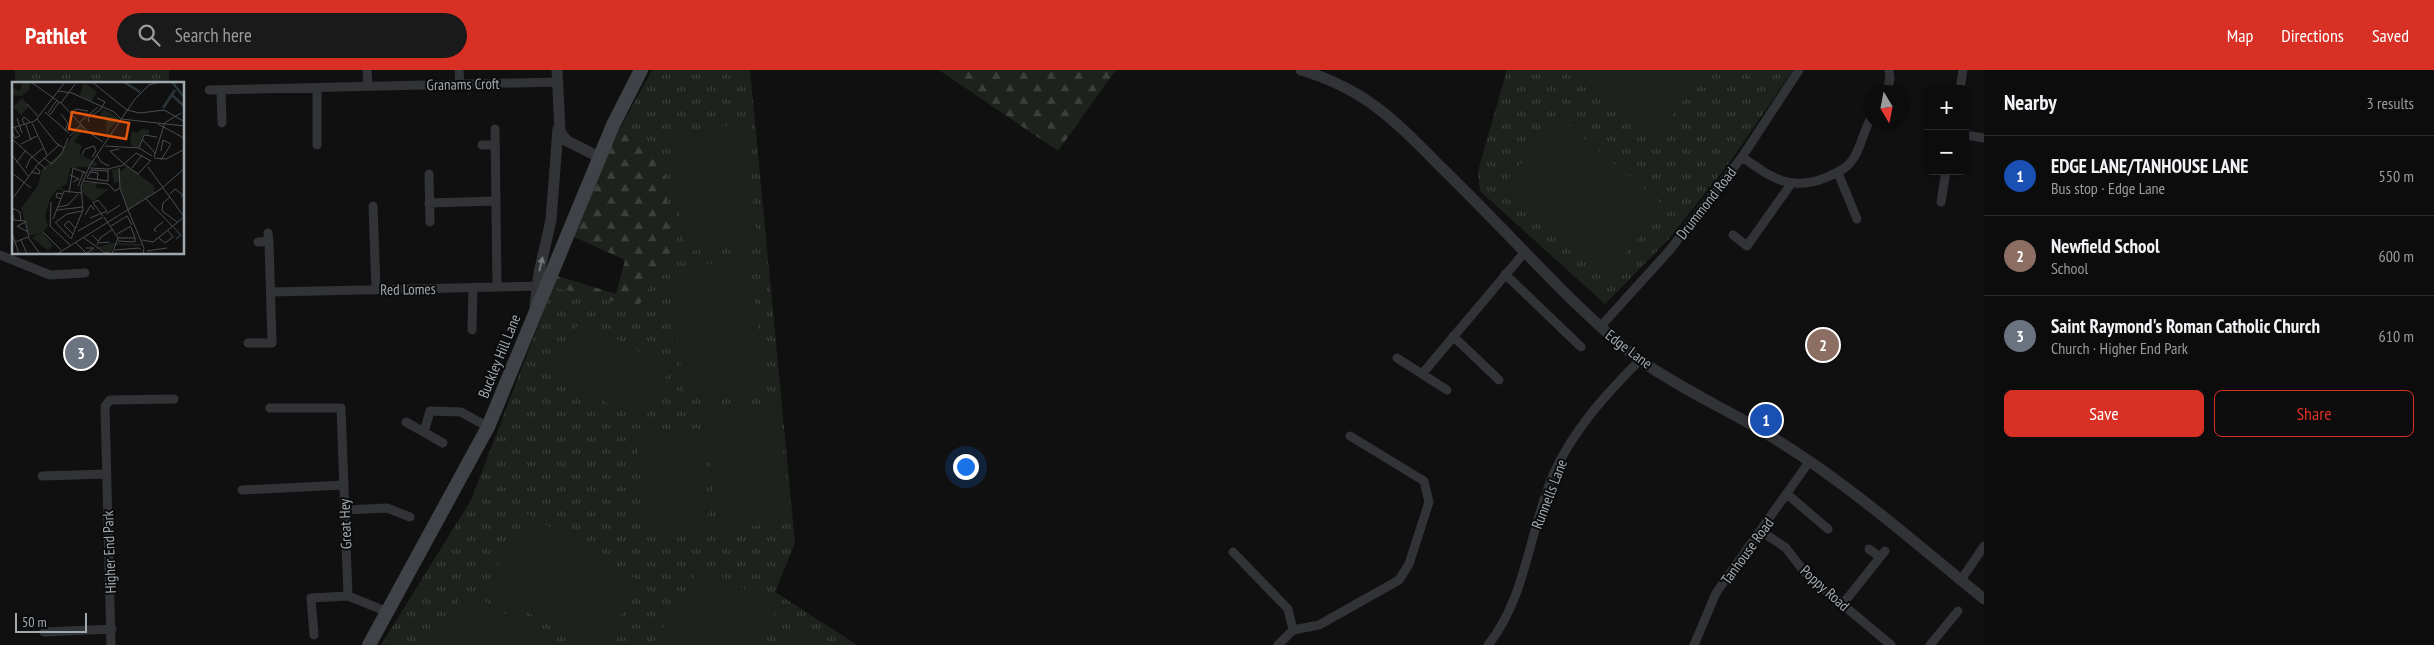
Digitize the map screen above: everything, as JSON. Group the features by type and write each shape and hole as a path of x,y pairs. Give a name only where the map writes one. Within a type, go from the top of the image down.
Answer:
{"main road":[{"name":"Buckley Hill Lane","path":"369,645 488,427 534,312 541,286 622,104 641,70"}],"street":[{"path":"368,70 368,86"},
{"path":"459,70 460,85"},
{"path":"541,286 551,220 558,129 557,70"},
{"name":"Edge Lane","path":"1301,70 1344,86 1372,102 1472,198 1524,253 1600,327 1640,360 1672,382 1772,436 1891,521 1984,598"},
{"name":"Drummond Road","path":"1600,327 1669,250 1742,157 1799,70"},
{"path":"1888,85 1889,70"},
{"path":"1961,85 1963,70"},
{"name":"Granams Croft","path":"209,90 557,82"},
{"path":"317,88 317,145"},
{"path":"221,90 222,123"},
{"path":"495,129 497,286"},
{"path":"558,129 567,141 599,157"},
{"path":"1742,157 1763,171 1791,184 1812,183 1838,173 1855,156 1866,130"},
{"path":"1969,136 1984,138"},
{"path":"482,145 496,145"},
{"path":"1838,173 1857,219"},
{"path":"429,174 430,222"},
{"path":"1941,202 1945,175"},
{"path":"1733,235 1747,246 1791,184"},
{"path":"429,203 496,201"},
{"path":"373,206 376,289"},
{"path":"248,343 272,343 268,237 258,242"},
{"path":"1422,374 1524,253"},
{"path":"0,255 50,275 85,273"},
{"path":"1505,274 1581,347"},
{"name":"Red Lomes","path":"271,292 541,286"},
{"path":"472,330 473,287"},
{"path":"1453,336 1499,380"},
{"path":"1397,358 1447,390"},
{"name":"Runnells Lane","path":"1488,645 1513,604 1546,495 1561,459 1578,431 1640,360"},
{"name":"Higher End Park","path":"112,645 106,474 106,406 110,400 174,399"},
{"name":"Great Hey","path":"270,408 341,408 348,596"},
{"path":"424,432 430,411 461,412 488,427"},
{"path":"406,422 443,443"},
{"path":"1278,645 1293,630 1319,625 1399,580 1409,564 1429,502 1424,481 1350,436"},
{"name":"Tanhouse Road","path":"1694,645 1716,593 1762,531 1809,462"},
{"path":"42,476 106,474"},
{"path":"242,490 344,485"},
{"path":"1787,494 1828,529"},
{"path":"382,509 382,519"},
{"path":"345,510 395,510 410,517"},
{"name":"Poppy Road","path":"1762,531 1786,548 1806,574 1889,645"},
{"path":"1961,580 1984,546"},
{"path":"1842,605 1882,554 1869,549"},
{"path":"1233,552 1288,609 1293,630"},
{"path":"314,635 312,598 348,596 388,612"},
{"path":"1930,645 1948,617 1958,611"},
{"path":"44,632 112,630"}],"green space":[{"path":"15,70 169,70 169,82 15,82"},
{"path":"652,70 750,70 795,543 775,592 857,645 381,645 471,500 553,287 638,307 663,158 619,130"},
{"path":"939,70 1116,70 1058,151"},
{"path":"1507,70 1793,70 1730,162 1667,241 1605,304 1480,191 1478,171"},
{"path":"1567,70 1704,70 1660,134"},
{"path":"1741,70 1777,70 1765,87"},
{"path":"1560,118 1665,207 1605,278 1499,189"},
{"path":"743,124 758,243 685,252 671,133"},
{"path":"619,130 663,158 672,247 638,307 553,287 558,276 616,294 625,260 572,236"},
{"path":"750,259 766,389 685,398 669,268"},
{"path":"580,320 671,368 643,422 552,374"},
{"path":"777,402 792,521 719,530 704,411"},
{"path":"697,428 710,530 649,537 636,436"},
{"path":"528,514 641,582 604,645 581,645 485,586"},
{"path":"701,565 778,608 755,645 652,645"},
{"path":"466,590 556,645 439,645 434,642"},
{"path":"803,626 835,645 791,645"}],"place":[{"name":"Newfield School","path":"1823,345"},
{"name":"Saint Raymond's Roman Catholic Church","path":"81,353"},
{"name":"EDGE LANE/TANHOUSE LANE","path":"1766,420"}]}
